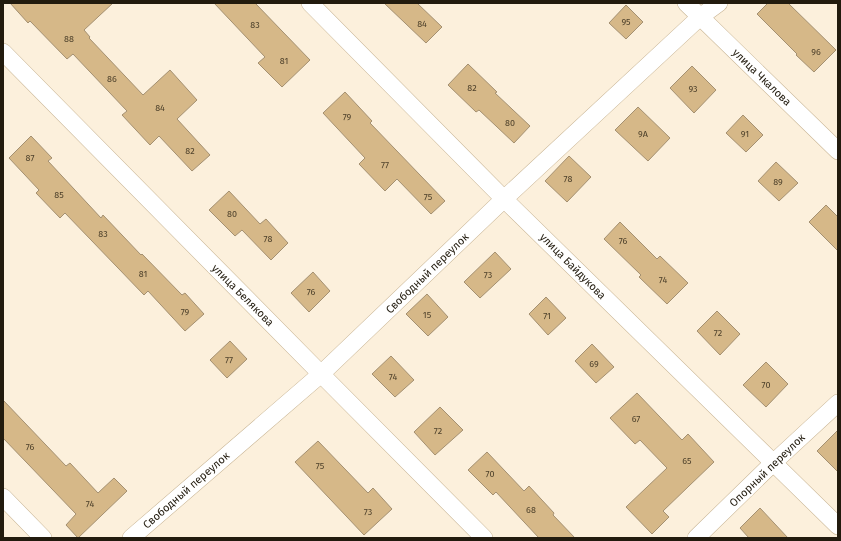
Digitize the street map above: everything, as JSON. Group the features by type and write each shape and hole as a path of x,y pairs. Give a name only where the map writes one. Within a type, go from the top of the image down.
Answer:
{"street":[{"name":"улица Байдукова","path":"310,3 504,198 838,526"},
{"name":"улица Чкалова","path":"686,3 838,151"},
{"name":"Свободный переулок","path":"131,538 321,374 504,198 700,17 719,3"},
{"name":"улица Белякова","path":"3,52 484,538"},
{"name":"Опорный переулок","path":"696,538 773,463 838,403"},
{"path":"3,496 43,538"}],"building":[{"path":"10,3 113,3 84,30 90,37 89,38 143,95 170,70 197,100 177,119 210,155 192,171 159,136 150,145 122,115 127,111 73,54 67,59 30,21 28,23"},
{"path":"214,3 255,3 310,60 282,87 258,63 265,57"},
{"path":"384,3 417,3 442,27 426,43"},
{"path":"768,3 788,3 836,50 814,72 757,14"},
{"path":"626,5 643,22 626,39 609,23"},
{"path":"468,64 497,92 495,93 530,126 514,143 479,110 476,112 448,85"},
{"path":"692,66 716,90 694,113 670,88"},
{"path":"345,92 372,121 370,123 445,201 431,214 397,179 385,191 359,164 365,158 323,113"},
{"path":"638,107 670,138 648,161 615,130"},
{"path":"743,115 763,135 746,152 726,133"},
{"path":"31,136 52,158 48,161 101,218 103,215 141,255 142,254 182,295 185,293 204,314 185,331 148,291 144,295 65,213 60,218 36,193 39,190 9,158"},
{"path":"569,156 591,177 567,202 545,181"},
{"path":"776,162 798,183 779,201 758,181"},
{"path":"229,191 260,224 266,219 288,243 271,260 242,230 235,236 209,210"},
{"path":"826,205 838,217 838,251 809,222"},
{"path":"620,222 657,259 660,256 688,283 667,304 639,277 641,275 604,239"},
{"path":"495,252 511,269 480,298 464,282"},
{"path":"313,272 330,291 309,312 291,293"},
{"path":"427,294 448,317 428,336 406,314"},
{"path":"546,297 566,318 548,335 529,314"},
{"path":"717,311 740,334 720,355 697,331"},
{"path":"230,341 247,359 227,378 210,360"},
{"path":"592,344 614,367 596,383 575,361"},
{"path":"391,356 414,380 395,397 372,374"},
{"path":"766,362 788,384 766,407 743,385"},
{"path":"637,393 682,440 688,434 714,462 663,511 669,517 652,534 626,507 667,468 640,440 635,444 610,418"},
{"path":"3,400 66,466 70,463 98,493 114,478 127,491 78,538 66,525 76,514 3,438"},
{"path":"440,407 463,430 435,455 414,432"},
{"path":"838,430 838,472 817,451"},
{"path":"318,441 368,493 373,488 392,509 364,535 295,462"},
{"path":"487,452 524,491 529,486 554,513 553,515 575,538 539,538 496,492 493,495 468,470"},
{"path":"760,508 788,538 749,538 740,528"}]}
